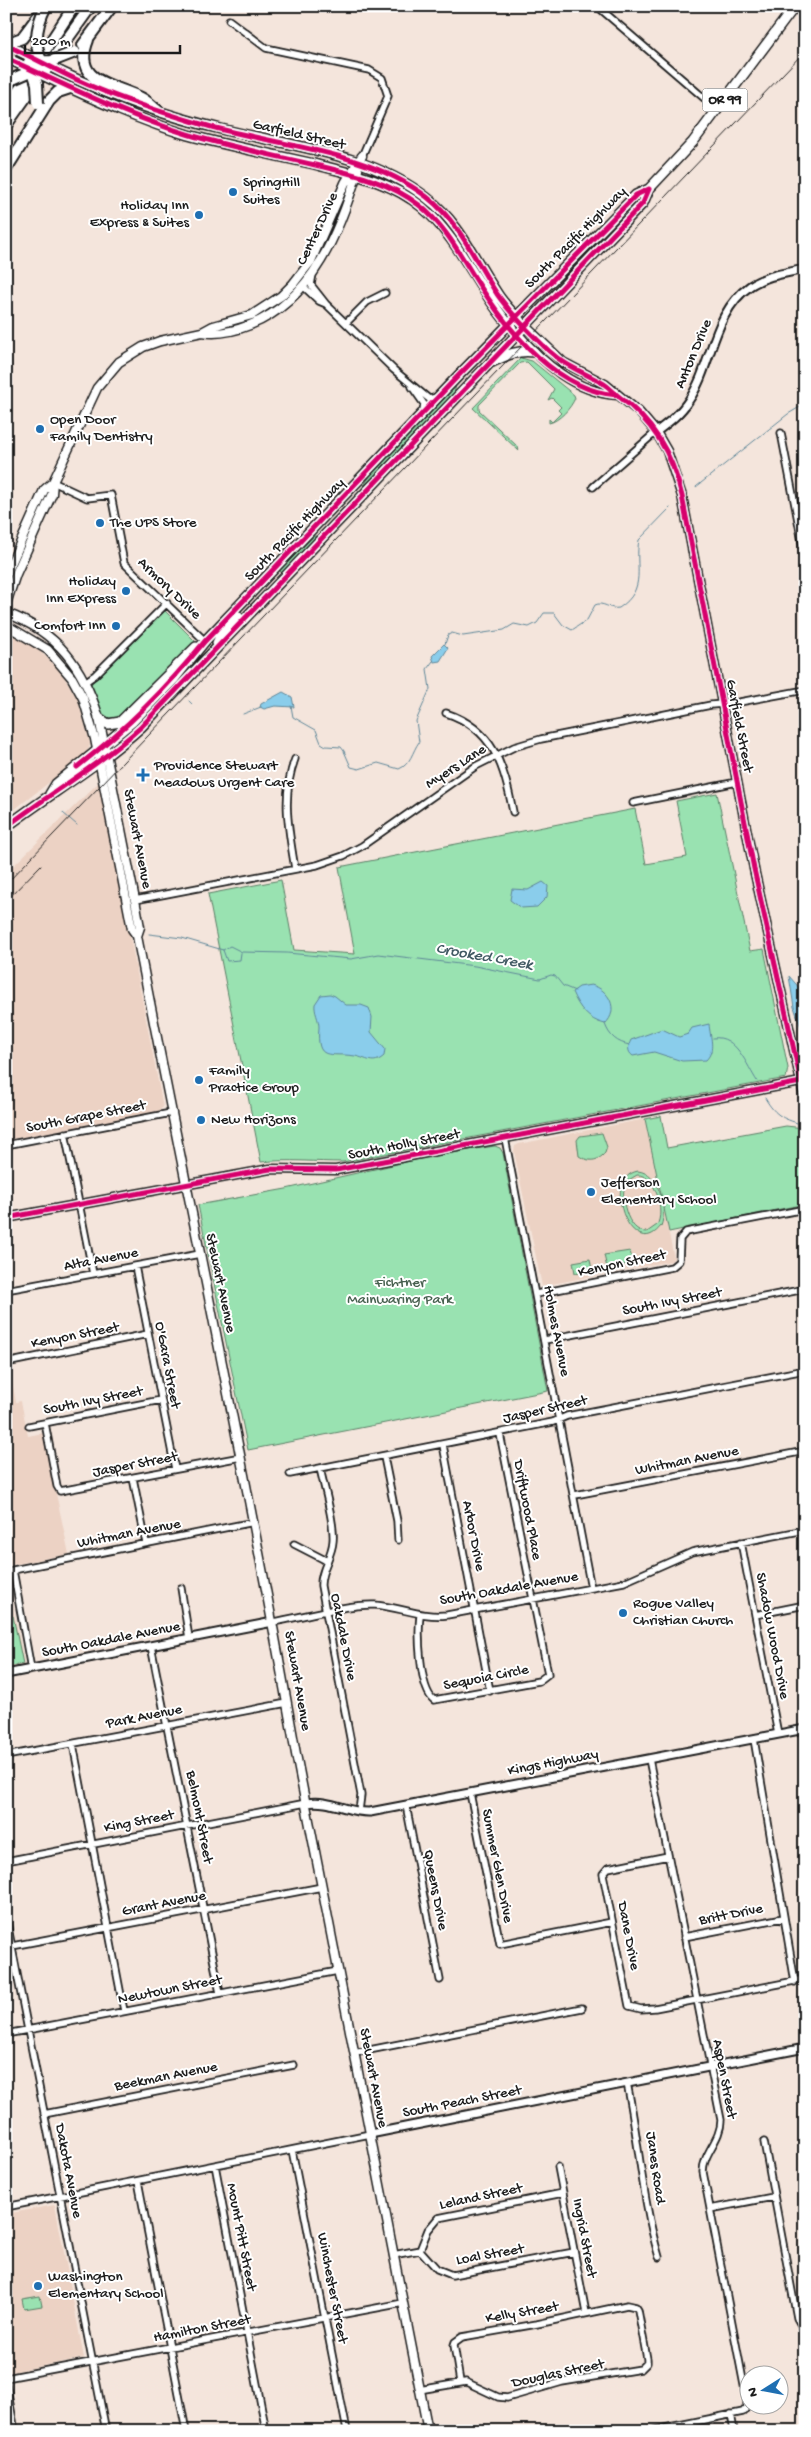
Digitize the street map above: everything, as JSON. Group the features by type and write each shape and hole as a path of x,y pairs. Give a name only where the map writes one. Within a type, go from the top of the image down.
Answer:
{"highway":[{"path":"6,44 13,43 24,36 46,6"},
{"path":"46,6 37,32 43,66 58,76"},
{"path":"6,110 74,6"},
{"path":"6,126 91,6"},
{"path":"10,59 31,67 43,66 75,52 88,40 112,6"},
{"path":"88,40 83,61 90,74 98,80 142,99 157,110"},
{"path":"17,50 31,67 38,84 38,103 25,141"},
{"path":"6,82 31,67"},
{"path":"6,170 53,96 70,88"}],"main road":[{"name":"South Pacific Highway","path":"102,754 141,727 642,203 649,189 718,110 795,6"},
{"path":"6,44 43,66"},
{"name":"Garfield Street","path":"31,67 219,129 360,161 400,180 440,209 455,226 499,296 525,326 563,362 605,384 639,412 656,432 668,451 678,480 754,869 803,1081 805,1100"},
{"name":"Garfield Street","path":"58,76 70,88 138,117 190,135 354,174 396,190 433,217 452,241 479,285 509,325 534,352 555,371 576,383 600,394 617,395"},
{"name":"Center Drive","path":"6,604 20,565 52,494 53,482 91,399 111,370 129,355 143,347 160,341 202,332 213,326 252,315 280,296 299,277 311,261 360,161"},
{"name":"Center Drive","path":"202,332 214,334 229,331 266,317 304,287 325,253 354,174"},
{"name":"South Pacific Highway","path":"102,754 175,678 205,641 516,316 636,195 649,189"},
{"path":"304,287 304,278 321,250 322,239"},
{"path":"266,317 271,309 295,289 299,277"},
{"path":"486,366 512,353 534,352"},
{"name":"Center Drive","path":"6,575 44,490 53,482"},
{"path":"213,652 222,634 262,592 265,578"},
{"path":"6,613 31,625 56,642 74,661 85,682 99,718 102,754"},
{"path":"6,625 48,650 72,678 88,711 102,754"},
{"path":"99,718 108,724 120,722 191,649 205,641"},
{"name":"OR 99","path":"6,827 50,794 56,784 102,754"},
{"name":"Stewart Avenue","path":"102,754 117,855 132,929 137,936 254,1522 338,1971 428,2431"},
{"name":"Stewart Avenue","path":"102,754 135,900 140,927 137,936"},
{"path":"117,855 124,869 130,897 135,900"}],"street":[{"path":"597,6 718,110"},
{"name":"Center Drive","path":"229,20 266,48 369,70 379,74 385,84 388,96 360,161"},
{"name":"Anton Drive","path":"593,487 677,414 690,399 721,323 737,299 750,286 766,278 805,269"},
{"path":"313,274 312,286 326,304 412,387 429,399 441,396"},
{"path":"304,287 319,301 326,304"},
{"path":"346,323 367,302 385,292"},
{"path":"412,387 424,404 421,416"},
{"path":"781,433 805,557"},
{"name":"Armory Drive","path":"53,482 87,498 111,495 124,563 205,641"},
{"path":"85,682 95,675 167,603"},
{"name":"Myers Lane","path":"135,900 327,862 352,852 476,766 514,747 541,738 805,690"},
{"path":"446,713 473,725 486,736 506,779 513,812"},
{"path":"295,759 289,779 286,815 295,869"},
{"path":"633,803 737,782"},
{"name":"South Holly Street","path":"6,1218 270,1169 336,1170 803,1081"},
{"name":"South Grape Street","path":"6,1145 171,1113"},
{"path":"65,1133 93,1274"},
{"name":"Holmes Avenue","path":"505,1138 592,1588"},
{"name":"Kenyon Street","path":"536,1294 672,1267 680,1261 680,1239 686,1232 805,1209"},
{"name":"Alta Avenue","path":"6,1290 200,1254"},
{"name":"O'Gara Street","path":"135,1266 175,1469"},
{"name":"South Ivy Street","path":"545,1340 805,1290"},
{"name":"Kenyon Street","path":"6,1362 148,1334"},
{"name":"Jasper Street","path":"290,1474 500,1434 560,1420 567,1416 805,1370"},
{"name":"South Ivy Street","path":"30,1426 161,1400"},
{"name":"Jasper Street","path":"45,1423 57,1486 63,1491 241,1457"},
{"name":"Driftwood Place","path":"500,1434 532,1599 544,1646 548,1671 545,1678"},
{"name":"Arbor Drive","path":"443,1445 490,1691"},
{"name":"Whitman Avenue","path":"575,1495 805,1451"},
{"path":"384,1457 397,1522 398,1540"},
{"name":"Oakdale Drive","path":"320,1468 333,1535 320,1581 361,1795 359,1811"},
{"path":"133,1478 146,1543"},
{"name":"Whitman Avenue","path":"31,1669 12,1573 16,1568 254,1522"},
{"name":"South Oakdale Avenue","path":"6,1674 367,1605 394,1608 420,1615 439,1616 474,1610 634,1579 679,1556 692,1552 805,1530"},
{"name":"Shadow Wood Drive","path":"741,1542 778,1734"},
{"path":"294,1544 327,1561"},
{"path":"181,1588 189,1638"},
{"path":"755,1615 805,1605"},
{"name":"Sequoia Circle","path":"420,1615 418,1646 428,1691 432,1698 440,1700 539,1681 545,1678"},
{"name":"Belmont Street","path":"151,1646 169,1725 220,1993"},
{"name":"Park Avenue","path":"6,1756 287,1703"},
{"name":"Kings Highway","path":"306,1803 325,1802 359,1811 406,1805 805,1729"},
{"path":"754,1738 795,1982"},
{"path":"73,1744 124,2011"},
{"name":"Aspen Street","path":"649,1758 721,2129 703,2166 740,2364"},
{"name":"Summer Glen Drive","path":"470,1793 500,1944 612,1922"},
{"name":"King Street","path":"6,1861 306,1803"},
{"name":"Queens Drive","path":"406,1805 440,1980"},
{"name":"Dane Drive","path":"668,1856 608,1868 604,1871 603,1876 629,2006 647,2009 696,2000"},
{"name":"Grant Avenue","path":"12,1946 322,1887"},
{"name":"Dakota Avenue","path":"6,1917 106,2431"},
{"name":"Britt Drive","path":"684,1937 783,1918"},
{"name":"Newtown Street","path":"6,2034 338,1971"},
{"path":"696,2000 805,1979"},
{"path":"354,2053 582,2008"},
{"name":"South Peach Street","path":"6,2207 805,2048"},
{"name":"Beekman Avenue","path":"44,2114 294,2065"},
{"name":"Janes Road","path":"627,2083 637,2132 640,2168 659,2257"},
{"path":"764,2142 797,2318 805,2332"},
{"name":"Winchester Street","path":"292,2150 347,2431"},
{"name":"Mount Pitt Street","path":"215,2165 266,2431"},
{"name":"Ingrid Street","path":"558,2167 586,2313"},
{"path":"138,2181 186,2431"},
{"name":"Leland Street","path":"420,2250 428,2230 438,2218 563,2193"},
{"path":"710,2209 773,2197"},
{"path":"394,2255 420,2250"},
{"name":"Loal Street","path":"420,2250 437,2269 452,2275 574,2252"},
{"name":"Hamilton Street","path":"6,2378 403,2303"},
{"name":"Kelly Street","path":"460,2382 454,2351 454,2342 458,2339 626,2305 636,2307 638,2310 647,2359 645,2366"},
{"name":"Douglas Street","path":"419,2390 460,2382 473,2384 492,2394 506,2398 570,2381 636,2371 645,2366"},
{"path":"6,2383 15,2431"},
{"path":"650,2431 738,2413"},
{"path":"731,2414 734,2431"}],"shaded area":[{"path":"6,632 34,646 60,670 78,700 90,743 83,756 6,816"},
{"path":"100,781 163,1107 159,1111 6,1140 6,873"},
{"name":"Jefferson Elementary School","path":"645,1119 674,1258 671,1261 542,1286 514,1151 515,1146"},
{"path":"10,1371 16,1402 21,1401 28,1436 43,1433 69,1554 6,1566 6,1372"},
{"path":"6,1573 25,1668 6,1672"},
{"name":"Washington Elementary School","path":"55,2205 84,2358 6,2373 6,2214"}],"green space":[{"path":"521,358 532,361 574,395 575,398 564,414 557,420 553,422 549,423 549,419 552,422 561,413 558,410 561,407 552,398 548,400 554,389 527,362 520,363 479,405 479,410 518,447 519,451 473,408"},
{"path":"456,385 454,394 362,488 372,473"},
{"path":"314,536 317,536 282,573 279,570"},
{"path":"165,611 195,641 121,716 107,718 98,711 89,686"},
{"path":"717,793 750,951 764,949 788,1068 786,1078 343,1162 261,1162 208,894 281,880 294,950 355,954 339,867 635,809 646,864 687,857 676,801"},
{"path":"661,1116 667,1148 786,1126 804,1128 805,1204 669,1232 645,1119"},
{"path":"602,1133 607,1147 605,1153 593,1160 579,1156 577,1140 580,1136"},
{"name":"Fichtner Mainwaring Park","path":"495,1146 500,1148 503,1153 548,1391 248,1450 198,1205 286,1189 437,1155"},
{"path":"638,1171 645,1173 651,1178 660,1193 663,1219 661,1226 650,1235 640,1234 631,1227 624,1215 620,1201 621,1188 627,1177","holes":["637,1175 644,1176 654,1187 660,1212 657,1225 647,1232 640,1231 634,1226 626,1212 624,1203 624,1187 627,1181"]},
{"path":"630,1251 633,1263 607,1268 604,1255"},
{"path":"590,1259 592,1270 575,1273 573,1262"},
{"path":"13,1616 23,1664 6,1667 6,1617"},
{"path":"40,2296 42,2306 24,2309 22,2299"}],"water":[{"path":"444,644 448,648 440,661 434,662 432,656"},
{"path":"283,692 292,697 294,707 275,706 264,709 260,707 261,704"},
{"path":"543,882 548,886 547,897 537,907 521,908 510,900 512,889 528,890"},
{"path":"789,976 802,991 805,1003 805,1039 794,1007"},
{"path":"591,985 603,991 610,1001 612,1013 605,1024 589,1016 572,992 579,987"},
{"path":"330,994 346,1005 361,1005 369,1008 372,1017 371,1032 385,1049 384,1056 373,1061 355,1056 331,1055 322,1051 315,1004 321,995"},
{"path":"709,1024 712,1048 706,1060 682,1061 654,1052 633,1056 629,1051 631,1040 662,1029 679,1037 688,1034 692,1028"}],"waterway":[{"path":"696,487 788,414 805,404"},
{"path":"445,644 448,635 452,633 463,636 504,630 514,624 529,627 537,623 544,613 554,613 563,625 572,630 587,620 595,605 601,604 619,608 628,601 637,585 639,540 670,508"},
{"path":"291,706 293,717 316,730 321,743 326,746 341,747 351,767 359,769 378,763 399,769 409,761 419,742 416,721 430,689 427,669 433,661"},
{"path":"189,701 192,704"},
{"path":"243,714 261,707"},
{"name":"Crooked Creek","path":"63,813 77,825"},
{"name":"Crooked Creek","path":"149,934 182,938 223,950 230,946 242,952 287,953 351,959 379,954 475,966 540,979 551,975 555,976 563,986 575,991"},
{"name":"Crooked Creek","path":"223,950 227,961 240,960 241,953"},
{"name":"Crooked Creek","path":"605,1024 614,1038 621,1043 630,1045"},
{"name":"Crooked Creek","path":"713,1038 721,1038 734,1046 740,1052 757,1081"},
{"path":"765,1098 781,1116 804,1125"}],"railway":[{"path":"6,884 805,51"},
{"path":"6,901 41,865"}],"cycle path":[{"path":"6,45 80,81 145,107 201,124 347,159 376,168 402,181 427,197 449,218 497,294 535,338 562,361 607,386 630,405 651,427 667,452 682,496 754,869 801,1082 336,1170 270,1169 6,1218"},
{"path":"6,58 95,99 187,134 356,175 395,190 419,205 438,223 492,304 521,340 538,357 575,383 595,391 617,395"},
{"path":"77,767 145,708 205,641 460,374 636,195 649,189"},
{"path":"6,827 92,766 141,727 643,203 649,189"}],"place":[{"name":"SpringHill Suites","path":"233,192"},
{"name":"Holiday Inn Express & Suites","path":"199,215"},
{"name":"Open Door Family Dentistry","path":"40,429"},
{"name":"The UPS Store","path":"100,523"},
{"name":"Holiday Inn Express","path":"126,591"},
{"name":"Comfort Inn","path":"116,626"},
{"name":"Providence Stewart Meadows Urgent Care","path":"143,775"},
{"name":"Family Practice Group","path":"199,1080"},
{"name":"New Horizons","path":"201,1120"},
{"name":"Jefferson Elementary School","path":"591,1192"},
{"name":"Rogue Valley Christian Church","path":"623,1613"},
{"name":"Washington Elementary School","path":"38,2286"}]}
